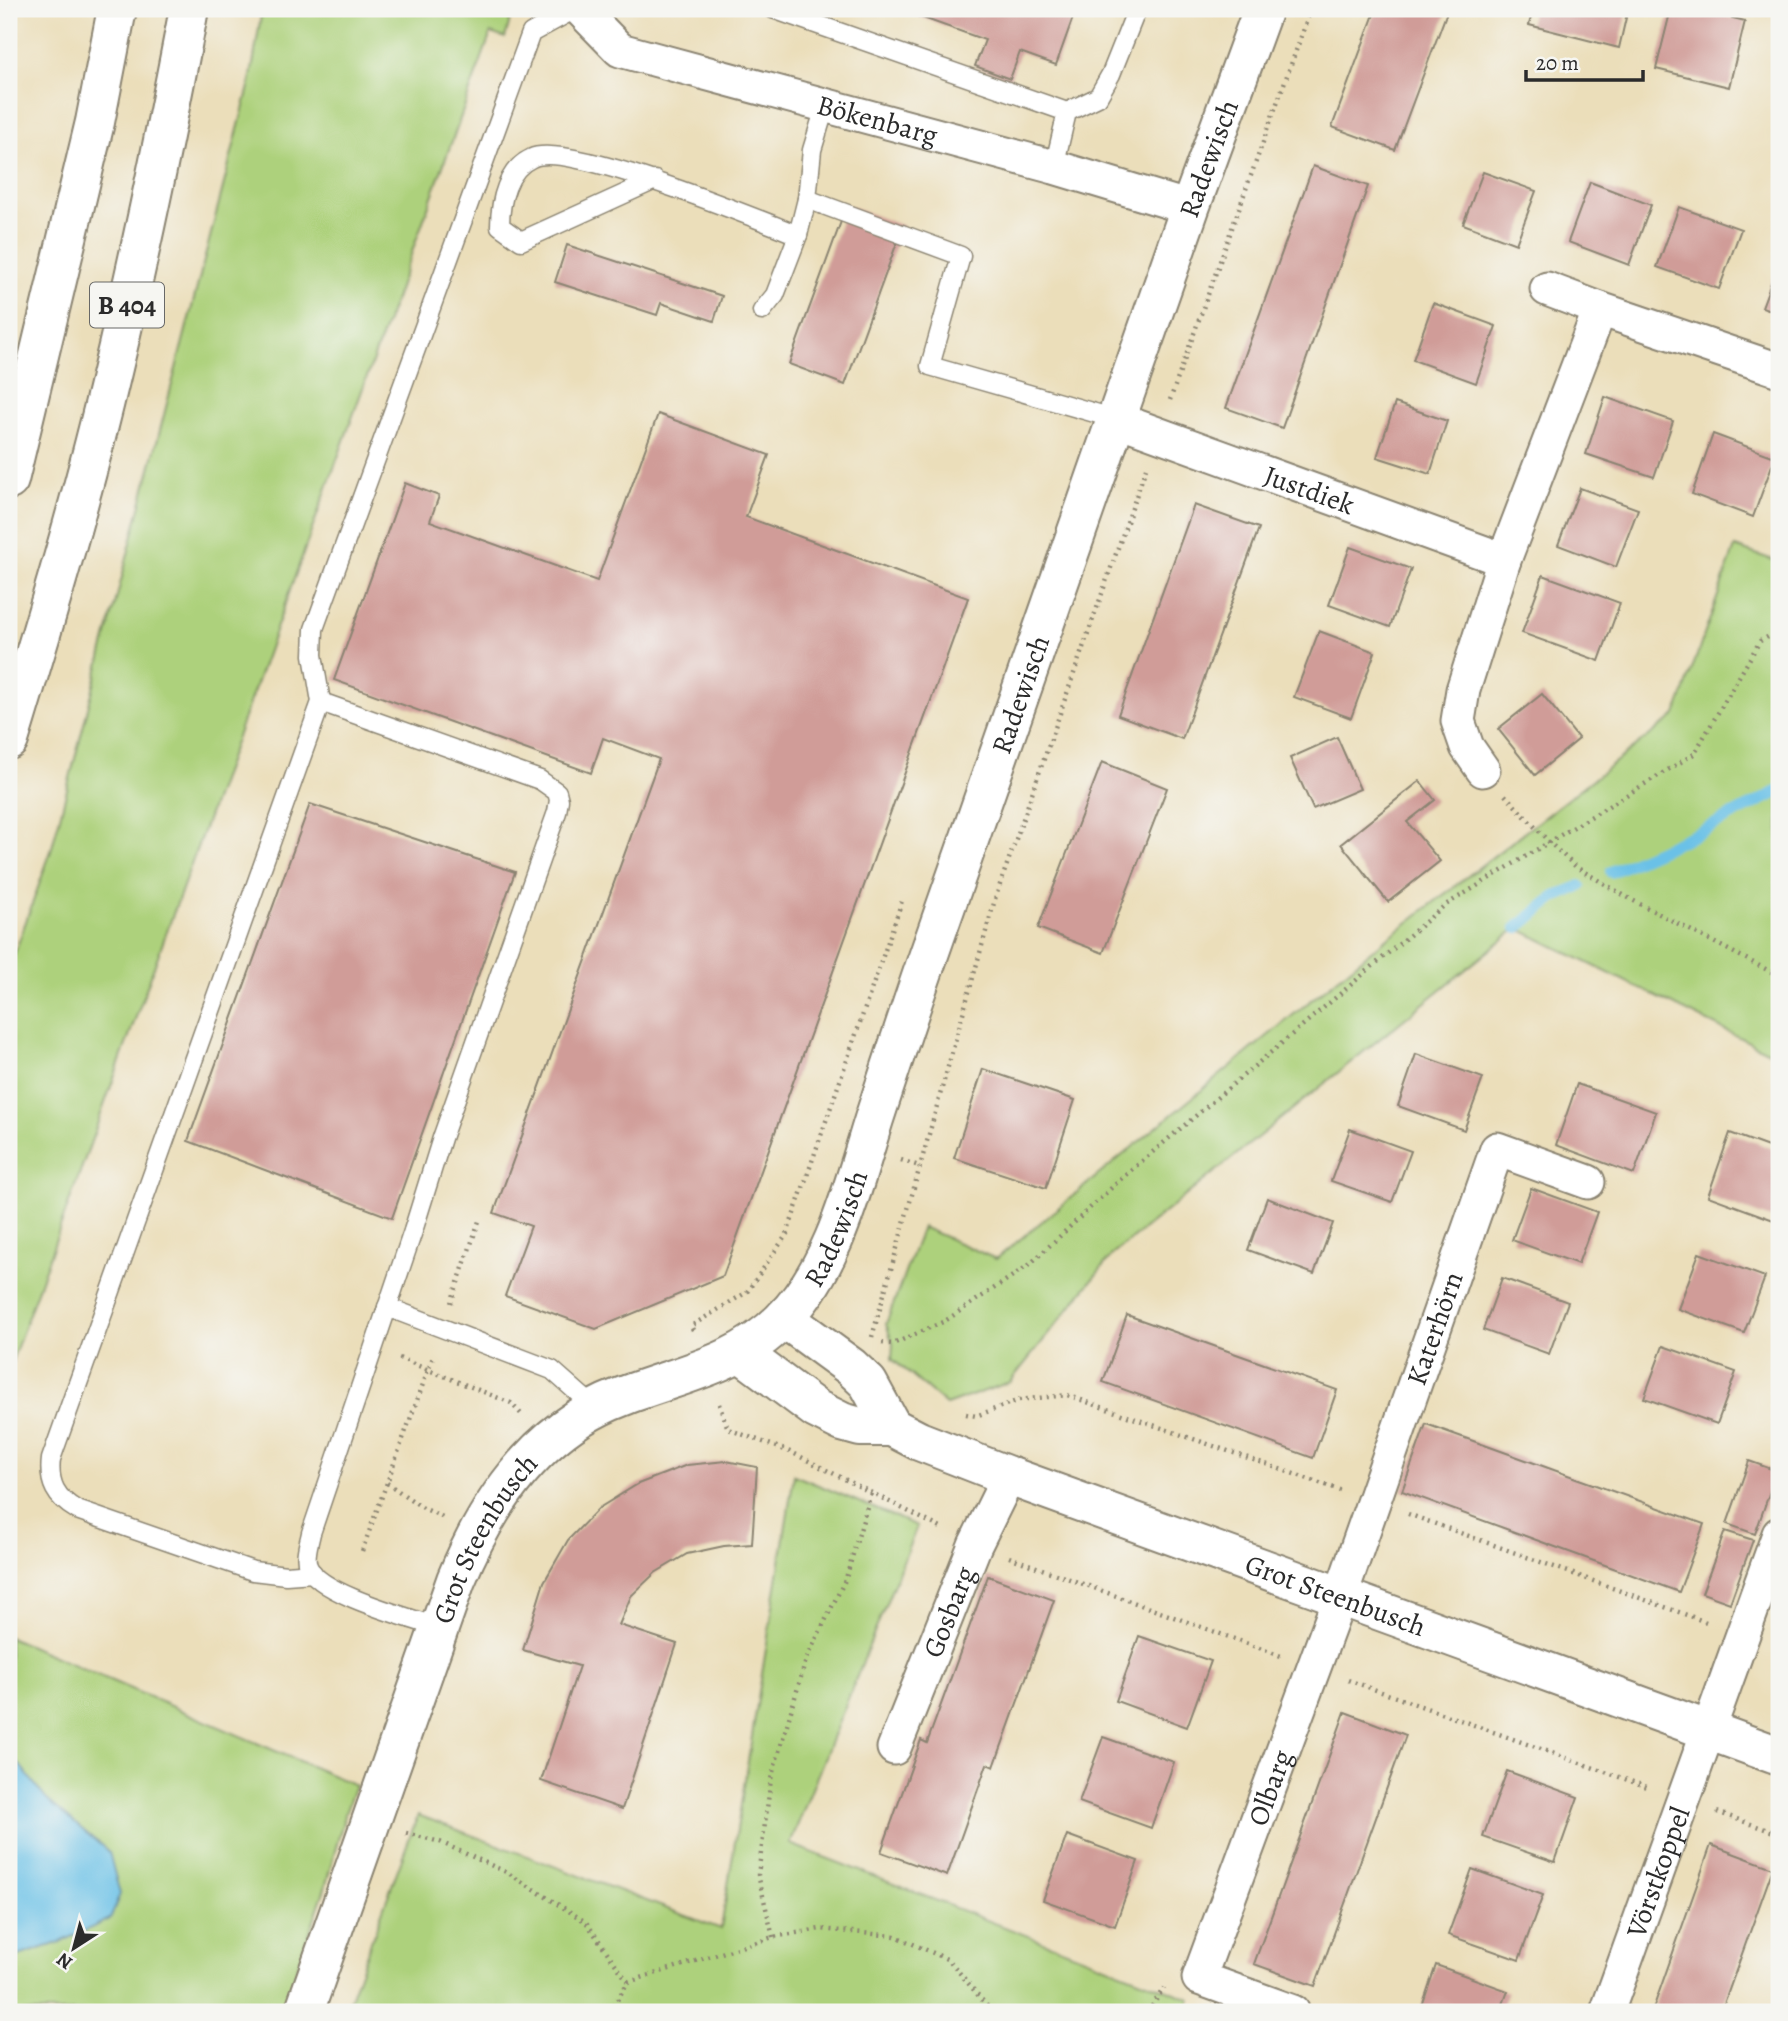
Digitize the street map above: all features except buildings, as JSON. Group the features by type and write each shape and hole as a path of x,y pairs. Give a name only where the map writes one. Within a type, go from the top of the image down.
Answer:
{"main road":[{"name":"B 404","path":"9,480 95,122 117,9"},
{"name":"B 404","path":"9,740 51,599 111,374 159,165 190,9"},
{"name":"Radewisch","path":"724,1361 785,1318 810,1284 846,1214 864,1149 921,975 1190,208 1264,9"},
{"path":"785,1318 851,1367 867,1383 892,1427"},
{"name":"Grot Steenbusch","path":"304,2012 460,1571 477,1533 511,1481 545,1443 594,1408 724,1361 842,1422 860,1427 892,1427 919,1441 1009,1476 1779,1756"}],"street":[{"name":"Bökenbarg","path":"578,9 620,50 1054,167 1190,208"},
{"path":"1547,289 1779,370"},
{"path":"1483,770 1467,747 1458,721 1463,690 1504,559 1600,309"},
{"name":"Justdiek","path":"1116,419 1504,559"},
{"name":"Katerhörn","path":"1340,1597 1497,1149 1588,1182"},
{"name":"Gosbarg","path":"894,1748 975,1545 1009,1476"},
{"name":"Vörstkoppel","path":"1607,2012 1779,1534"},
{"name":"Olbarg","path":"1293,2012 1199,1978 1340,1597"}],"lane":[{"path":"313,1573 286,1575 253,1571 77,1510 64,1502 52,1487 49,1472 51,1459 321,702 313,654 314,629 531,33 578,9"},
{"path":"773,9 1067,112 1098,97 1111,74 1138,9"},
{"path":"762,311 775,295 798,235 807,199 812,149 826,104"},
{"path":"1054,167 1067,112"},
{"path":"655,180 521,241 500,226 500,208 514,170 534,156 561,156 655,180 798,235"},
{"path":"807,199 961,256 930,366 1116,419"},
{"path":"321,702 540,780 557,792 559,800 442,1138 307,1555 308,1565 313,1573 326,1585 350,1597 440,1628"},
{"path":"387,1307 552,1370 594,1408"}],"path":[{"path":"1311,9 996,896 871,1342 893,1344 945,1321 1028,1265 1122,1178 1444,906 1694,754 1760,641 1779,631"},
{"path":"1483,770 1549,844 1576,867 1632,900 1779,976"},
{"path":"362,1551 479,1220"},
{"path":"691,1326 724,1361 728,1429 793,1453 975,1545 1779,1834"},
{"path":"373,1347 512,1403 545,1443"},
{"path":"955,1413 976,1416 1019,1400 1067,1395 1373,1502 1742,1636"},
{"path":"793,1453 816,1409"},
{"path":"387,1483 423,1508 477,1533"},
{"path":"773,1937 758,1875 771,1779 806,1660 846,1578 871,1493"},
{"path":"372,1824 440,1842 508,1873 586,1922 628,1982"},
{"path":"610,2012 628,1982 773,1937 820,1929 895,1936 949,1960 992,2012"}],"green space":[{"path":"262,9 513,9 505,38 491,33 9,1369 9,969 51,851 250,83"},
{"path":"1735,547 1779,562 1779,1057 1517,928 1112,1255 1010,1382 946,1405 892,1359 893,1344 886,1324 922,1227 996,1259 1371,951 1676,715"},
{"path":"794,1475 917,1526 790,1844 1191,1999 1186,2012 345,2012 418,1815 721,1929"},
{"path":"9,1637 355,1785 325,1888 282,2012 9,2012 9,1959 61,1942 109,1852 46,1799 9,1751"}],"water":[{"path":"9,1751 46,1799 109,1852 120,1894 110,1919 61,1942 9,1959"}],"waterway":[{"path":"1611,872 1696,834 1779,791"},
{"path":"1517,928 1555,897 1580,886"}]}
